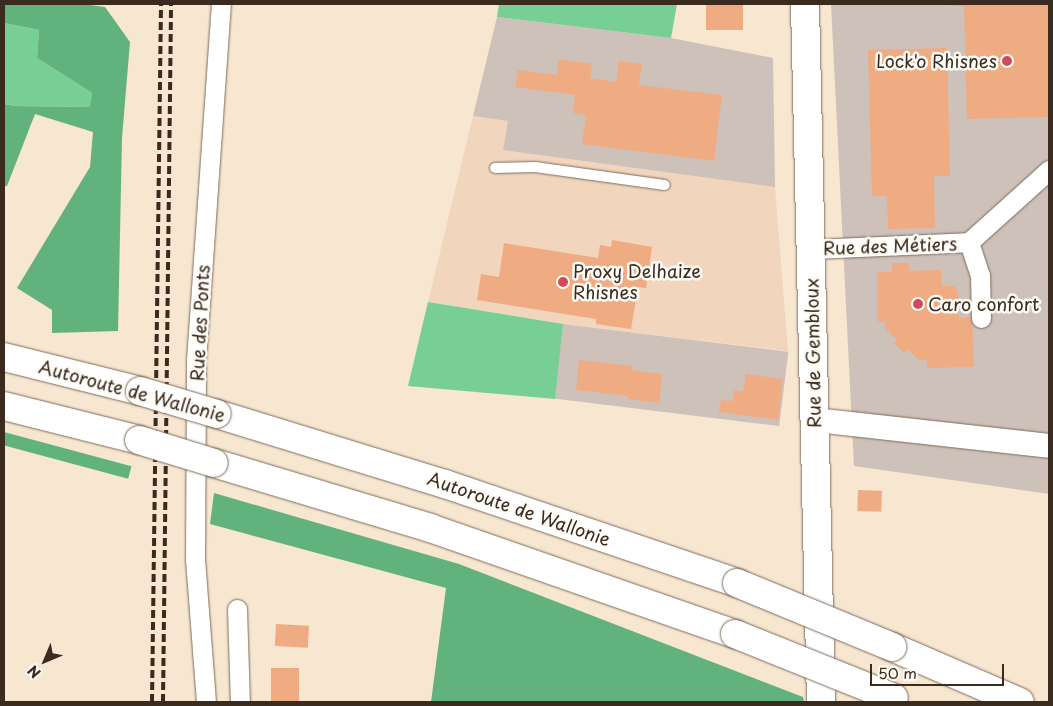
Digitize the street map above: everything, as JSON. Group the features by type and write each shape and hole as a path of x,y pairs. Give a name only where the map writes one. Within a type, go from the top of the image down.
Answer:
{"main road":[{"name":"Rue de Gembloux","path":"805,4 821,702"},
{"name":"Autoroute de Wallonie","path":"4,357 140,391 445,484 737,584 892,647 1020,702"},
{"path":"4,406 139,440 430,528 735,634 899,700"}],"street":[{"name":"Rue des Ponts","path":"206,702 195,560 196,360 221,4"},
{"name":"Rue des Métiers","path":"811,249 969,242 1049,170"},
{"name":"Rue des Métiers","path":"969,242 980,275 981,318"},
{"path":"814,420 1049,446"},
{"path":"236,610 240,702"}],"lane":[{"path":"495,168 535,167 665,185"}],"shaded area":[{"path":"831,4 1049,4 1049,494 854,466"},
{"path":"497,17 671,38 773,58 775,187 503,150 508,121 473,116"},
{"path":"473,116 509,121 503,150 775,187 788,351 563,324 428,302"},
{"path":"563,324 788,352 779,426 554,398"}],"green space":[{"path":"4,4 83,4 105,7 130,42 122,138 118,331 52,333 52,310 17,288 90,167 93,132 35,114 7,186 4,186 4,104 15,106 90,107 92,93 37,58 39,30 4,23"},
{"path":"499,4 677,4 671,38 497,17"},
{"path":"4,23 39,30 37,58 92,93 91,107 15,106 4,104"},
{"path":"428,302 563,324 555,399 408,386"},
{"path":"4,432 132,466 128,479 4,445"},
{"path":"214,493 459,564 803,697 804,702 431,702 446,588 210,524"}],"building":[{"path":"706,4 743,4 743,30 706,30"},
{"name":"Lock'o Rhisnes","path":"947,4 1049,4 1049,117 967,119 964,6 948,6"},
{"path":"947,48 950,176 934,176 935,228 888,229 887,196 872,196 868,50"},
{"path":"559,59 592,64 590,78 616,82 619,61 642,64 639,85 722,95 714,161 582,144 586,115 573,113 575,95 515,87 518,70 557,75"},
{"name":"Proxy Delhaize Rhisnes","path":"612,240 652,247 646,288 638,287 631,329 596,324 596,319 477,300 481,274 499,277 504,243 598,258 600,245 611,247"},
{"name":"Caro confort","path":"892,263 909,263 909,271 941,270 942,286 953,286 958,291 959,318 972,317 974,367 927,368 927,360 919,360 908,350 904,353 894,343 897,340 886,329 885,322 877,321 877,272 892,272"},
{"path":"579,360 632,366 632,370 662,374 659,403 628,399 628,396 576,390"},
{"path":"746,374 783,379 778,420 719,412 721,400 733,401 734,390 743,392"},
{"path":"858,490 882,491 881,512 857,511"},
{"path":"276,624 309,626 308,648 275,646"},
{"path":"271,668 299,668 299,702 271,702"}],"railway":[{"path":"152,702 161,4"},
{"path":"163,702 171,4"}],"place":[{"name":"Lock'o Rhisnes","path":"1007,61"},
{"name":"Proxy Delhaize Rhisnes","path":"563,282"},
{"name":"Caro confort","path":"918,304"}]}
